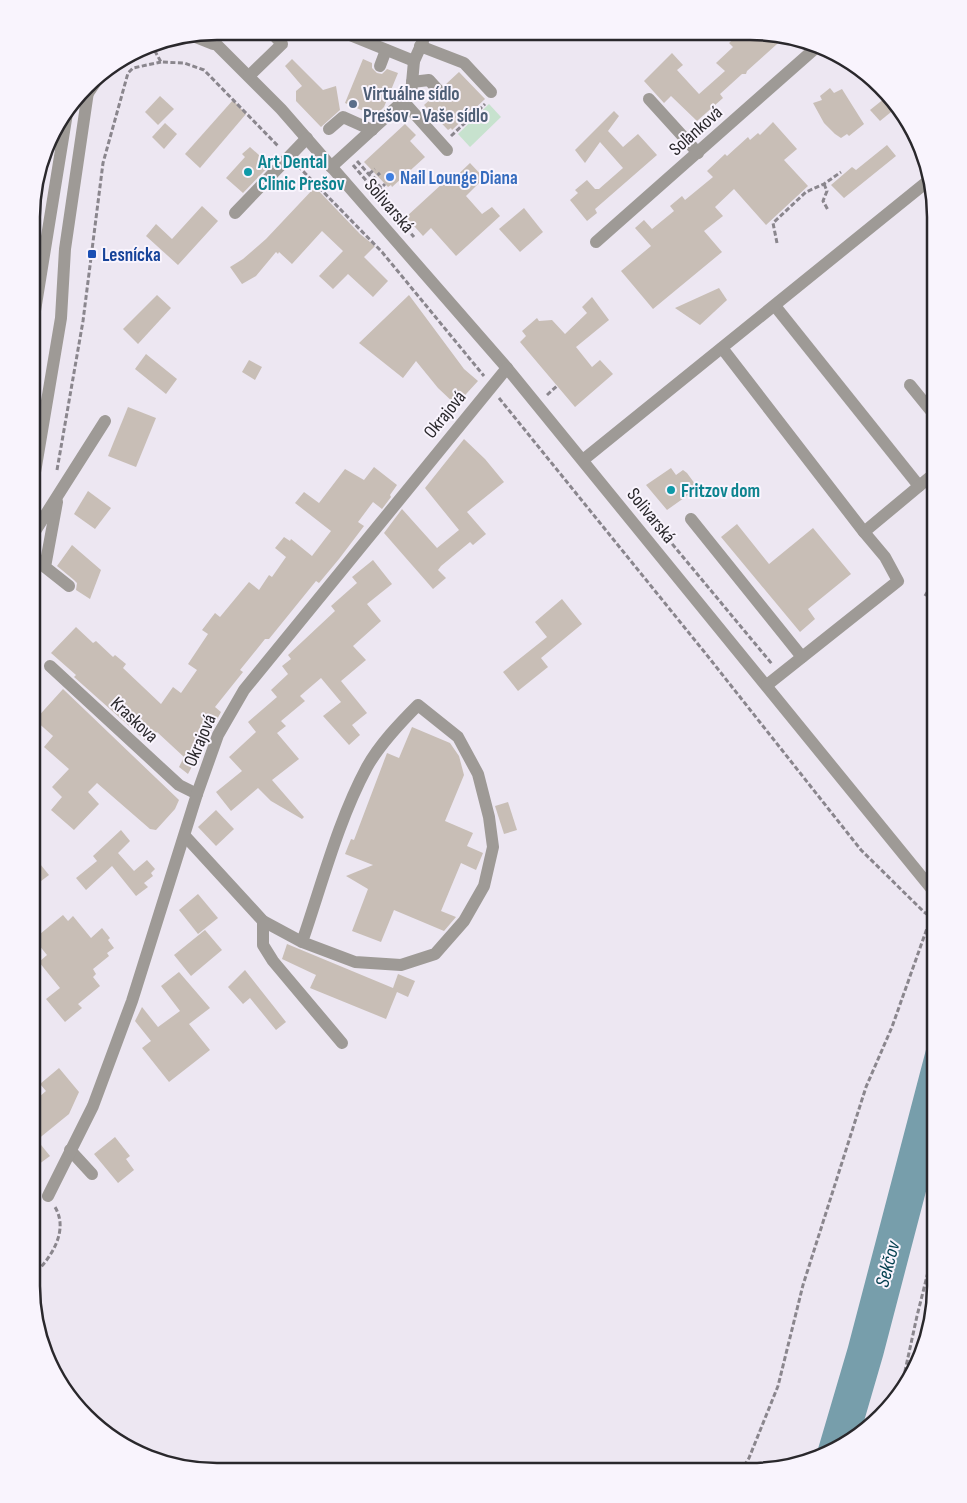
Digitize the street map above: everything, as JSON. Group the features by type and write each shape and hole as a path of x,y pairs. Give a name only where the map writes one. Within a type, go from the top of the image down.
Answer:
{"street":[{"path":"204,40 218,46"},
{"name":"Solivarská","path":"212,40 250,76 307,138 506,368 927,882"},
{"path":"250,76 282,44 278,40"},
{"path":"362,40 414,61"},
{"path":"332,167 411,94 414,61 421,44 464,63 489,97"},
{"path":"380,66 386,50"},
{"name":"Soľanková","path":"596,242 812,51"},
{"path":"412,82 429,80 439,91"},
{"path":"40,443 61,318 65,249 88,96"},
{"path":"649,99 698,153"},
{"path":"402,101 447,145"},
{"path":"328,130 342,116 372,130"},
{"path":"40,280 65,128"},
{"path":"235,213 307,138"},
{"path":"583,460 924,184"},
{"path":"775,306 919,486"},
{"path":"722,348 885,557 898,581 766,685"},
{"name":"Okrajová","path":"48,1196 93,1106 132,1001 197,794 218,735 244,690 506,368"},
{"path":"910,385 927,406"},
{"path":"40,523 105,422"},
{"path":"864,532 927,479"},
{"path":"58,495 45,567 70,586"},
{"path":"691,519 802,657"},
{"name":"Kraskova","path":"50,666 179,785 197,794"},
{"path":"185,836 263,921 302,942 355,962 400,965 435,954 464,921 484,886 493,847 489,817 478,774 458,737 418,705 396,726 368,766 348,807 302,942"},
{"path":"263,921 263,944 273,961 342,1043"},
{"path":"70,1150 92,1174"}],"path":[{"path":"155,51 161,62"},
{"path":"55,478 83,321 104,163 128,73 133,68 161,62 184,63 204,70 382,252 491,385 512,415 688,631 861,850 927,913"},
{"path":"447,145 489,97"},
{"path":"352,155 381,188 385,184"},
{"path":"369,174 375,168"},
{"path":"777,243 773,223 806,192 824,184 841,172"},
{"path":"373,179 380,173"},
{"path":"824,184 827,191 823,201 828,210"},
{"path":"547,395 557,386"},
{"path":"745,1463 778,1386 803,1285 866,1087 892,1027 927,928"},
{"path":"40,1269 46,1263 58,1240 60,1216 48,1196"},
{"path":"906,1369 927,1278"}],"green space":[{"path":"489,104 501,117 470,147 458,134"}],"water":[{"name":"Sekčov","path":"927,1046 927,1188 883,1356 864,1421 828,1445 818,1449 848,1347"}],"building":[{"path":"732,40 761,40 779,43 746,74 742,74 720,94 723,98 697,121 671,96 664,103 644,81 672,53 683,65 677,70 699,94 725,71 716,63 733,47 729,43"},
{"path":"292,59 323,90 336,86 340,110 321,127 296,101 296,91 302,86 285,66"},
{"path":"363,59 372,63 372,68 377,73 382,74 387,69 398,73 384,107 375,116 345,103"},
{"path":"459,72 485,99 452,130 451,128 448,130 424,105 433,97 440,99 445,97 447,90 445,85"},
{"path":"830,88 834,93 842,89 864,124 849,136 847,134 841,138 835,134 824,123 813,103 822,100 820,96"},
{"path":"160,96 174,109 158,125 145,112"},
{"path":"233,100 246,114 200,168 185,154"},
{"path":"883,100 892,111 880,121 870,110"},
{"path":"614,111 619,116 608,131 623,147 638,134 657,155 595,209 597,213 587,221 570,200 578,193 575,190 587,180 595,189 599,189 623,168 600,142 585,163 575,150"},
{"path":"773,122 797,149 784,160 808,186 766,225 734,189 715,207 723,216 704,231 722,252 653,309 621,271 651,246 635,228 644,220 652,229 674,211 670,206 682,196 685,200 713,177 707,171 725,154 727,156 748,137 750,140 758,133 760,135"},
{"path":"165,123 177,134 164,149 152,137"},
{"path":"405,124 416,135 410,141 425,157 392,187 391,185 388,187 364,162"},
{"path":"887,145 896,156 844,198 831,185 852,167 856,170"},
{"name":"Art Dental Clinic Prešov","path":"250,147 270,165 243,193 226,178 245,157 242,154"},
{"path":"470,163 484,178 466,196 482,214 492,207 500,216 456,256 431,228 423,236 406,217 443,183 446,186"},
{"path":"315,187 360,234 375,246 364,257 388,281 373,297 348,274 333,289 319,276 343,251 322,231 292,264 279,252 278,254 276,252 256,276 242,284 230,267 243,259 266,239"},
{"path":"202,206 218,221 178,265 146,236 156,224 172,239"},
{"path":"524,208 543,232 520,252 499,229"},
{"path":"719,288 727,300 700,325 675,308"},
{"path":"157,295 171,308 138,344 123,329"},
{"path":"409,295 464,369 478,381 456,405 438,388 416,361 403,378 359,343"},
{"path":"592,297 609,320 576,347 592,367 600,360 613,374 575,407 520,342 526,336 522,331 537,318 539,321 552,320 565,334 587,313 582,307"},
{"path":"146,354 177,379 166,394 135,369"},
{"path":"249,360 262,367 255,380 242,372"},
{"path":"128,407 156,418 136,467 108,456"},
{"path":"464,439 485,459 504,482 467,512 486,534 473,545 470,542 441,566 438,570 446,578 433,589 384,533 402,509 437,548 459,530 425,488"},
{"path":"374,467 397,485 390,495 391,497 382,509 373,502 358,522 364,526 339,559 319,583 316,581 269,639 265,639 240,670 243,672 215,707 221,712 188,774 179,767 184,757 157,732 147,742 74,677 76,675 51,653 76,627 93,643 96,641 113,657 115,655 126,664 123,668 161,704 173,687 181,693 197,670 188,664 208,634 202,630 215,613 220,617 249,582 259,590 269,575 272,577 286,557 275,548 284,537 290,541 291,539 312,556 331,531 295,503 304,492 319,503 345,469 364,480"},
{"name":"Fritzov dom","path":"671,468 676,475 683,470 698,488 667,510 646,485"},
{"path":"88,491 111,508 95,529 74,514"},
{"path":"737,524 769,564 813,528 851,574 808,609 815,619 800,632 721,537"},
{"path":"72,545 101,570 90,599 76,590 77,583 57,566"},
{"path":"373,560 392,584 367,604 381,621 353,646 366,660 341,681 367,713 352,725 360,735 349,745 323,716 341,702 321,678 300,696 305,701 281,721 286,726 277,733 299,759 272,780 304,817 302,819 271,801 258,788 231,811 216,792 242,771 229,757 256,732 248,722 277,697 271,690 288,674 282,666 291,659 288,655 335,611 331,606 357,583 352,577"},
{"path":"562,599 582,624 541,658 548,667 518,691 503,672 547,637 535,622"},
{"path":"63,689 179,800 175,809 156,830 150,829 97,783 88,792 99,804 74,830 51,810 62,797 52,787 69,769 44,747 53,736 40,724 40,714"},
{"path":"412,727 450,743 459,756 464,775 445,821 473,833 467,846 483,853 476,870 461,863 441,911 456,917 444,931 394,910 381,942 352,931 368,889 346,876 373,865 345,854 351,839 354,840 387,753 399,758"},
{"path":"508,802 517,830 504,834 495,806"},
{"path":"216,810 234,829 216,846 198,827"},
{"path":"121,830 130,841 118,853 134,871 147,860 155,869 151,873 153,876 144,883 148,887 136,896 112,866 86,890 76,878 97,861 93,856"},
{"path":"40,864 49,875 40,882"},
{"path":"198,894 218,918 198,934 179,910"},
{"path":"63,915 68,921 73,916 91,938 102,928 110,938 108,940 114,948 107,953 109,956 93,969 96,974 93,977 100,986 78,1004 82,1008 65,1022 46,999 60,988 40,963 47,955 40,946 40,934"},
{"path":"205,930 222,950 191,976 174,955"},
{"path":"287,944 393,988 398,974 415,981 408,997 397,992 386,1019 310,988 316,975 282,959"},
{"path":"245,970 286,1022 276,1030 250,998 243,1004 228,987"},
{"path":"179,972 210,1008 189,1024 210,1050 169,1082 142,1048 151,1041 135,1021 142,1007 158,1027 180,1011 161,986"},
{"path":"59,1068 79,1092 69,1114 40,1138 40,1096 46,1091 40,1084"},
{"path":"115,1137 130,1156 126,1159 134,1170 118,1183 94,1154"},
{"path":"40,1144 50,1156 40,1163"}],"place":[{"name":"Virtuálne sídlo Prešov - Vaše sídlo","path":"353,104"},
{"name":"Art Dental Clinic Prešov","path":"248,172"},
{"name":"Nail Lounge Diana","path":"390,177"},
{"name":"Lesnícka","path":"92,254"},
{"name":"Fritzov dom","path":"671,490"}]}
